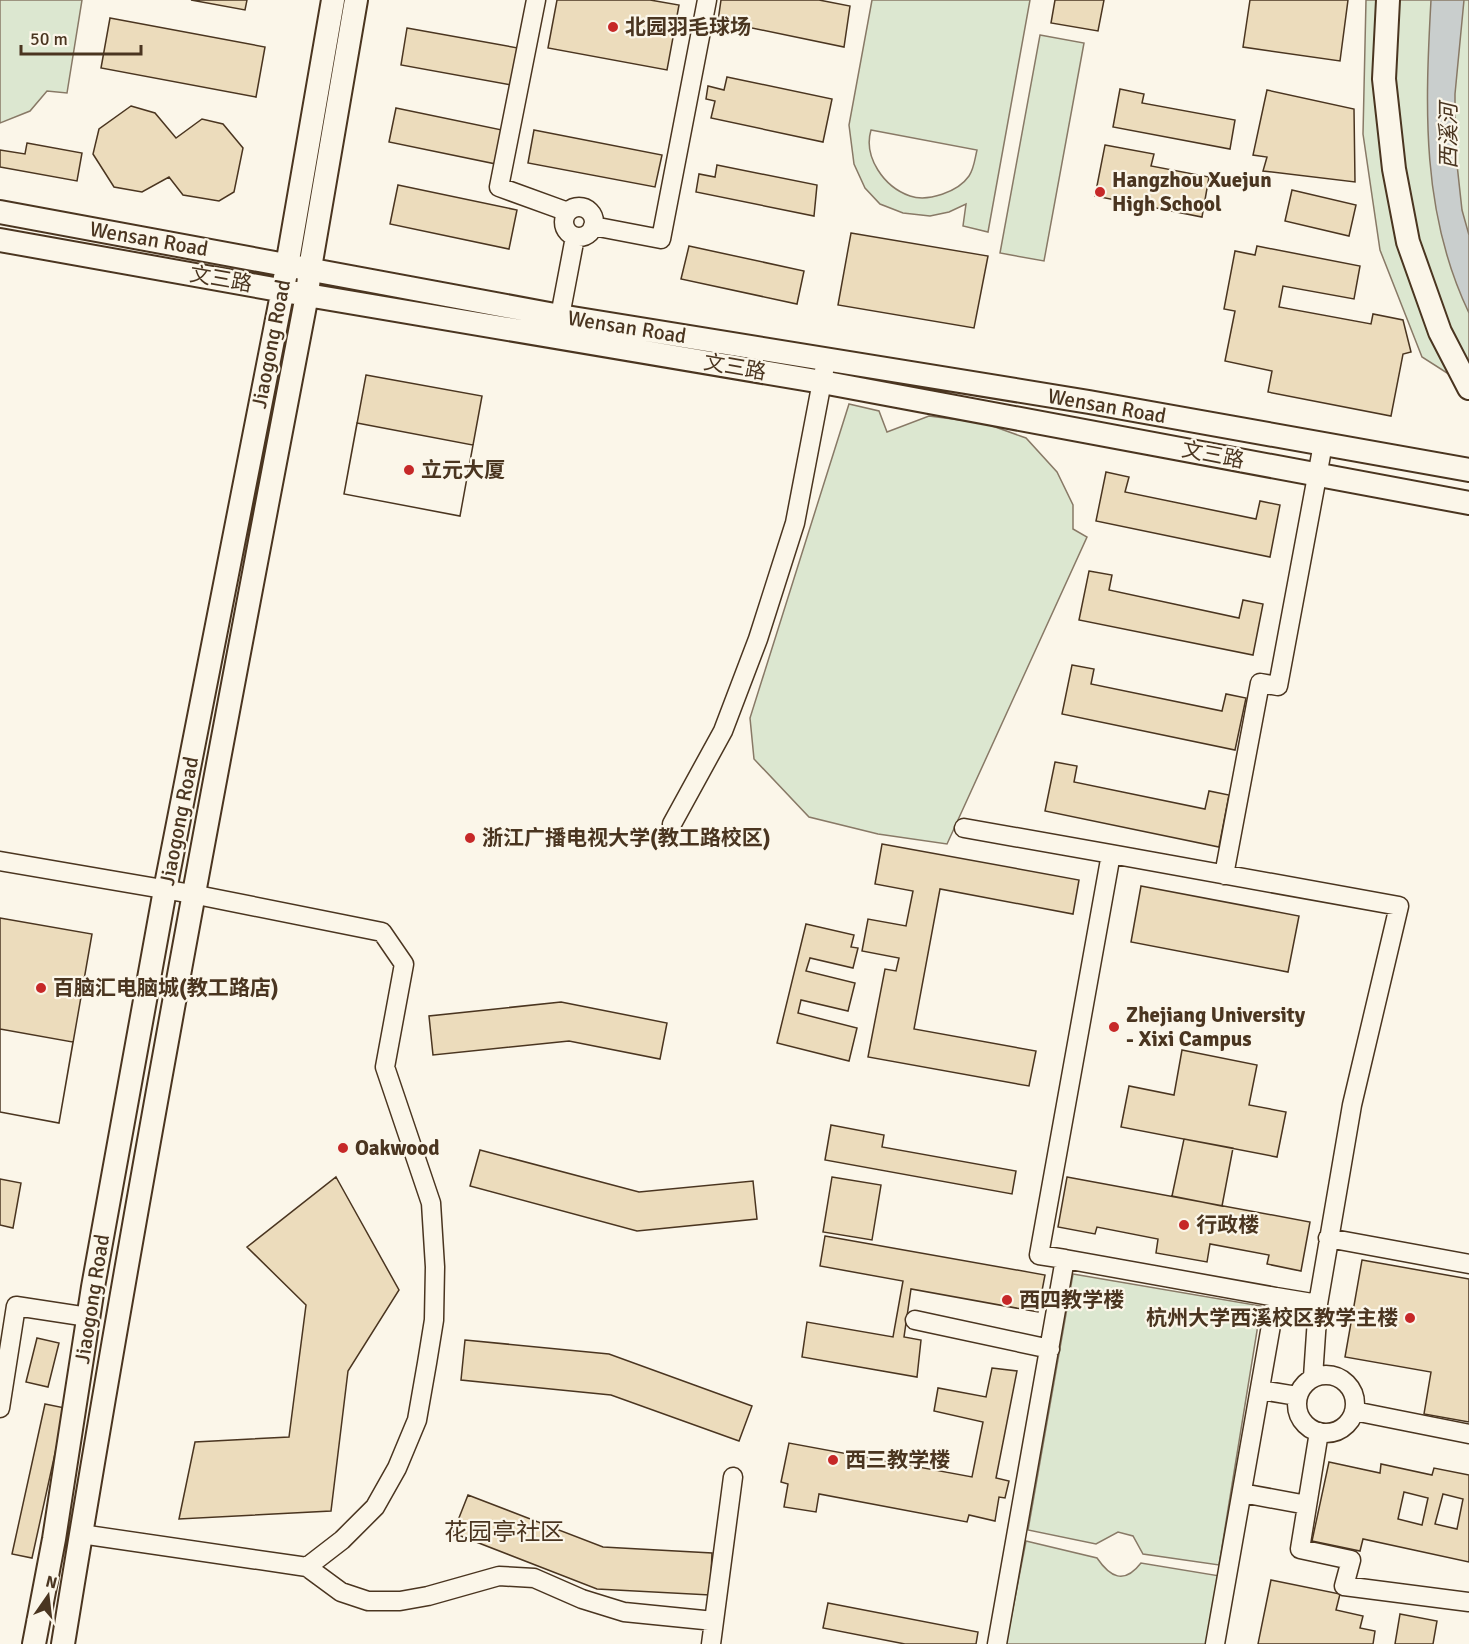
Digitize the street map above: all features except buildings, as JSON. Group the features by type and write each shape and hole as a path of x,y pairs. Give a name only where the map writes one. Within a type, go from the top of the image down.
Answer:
{"main road":[{"name":"Jiaogong Road","path":"34,1644 54,1539 88,1317 165,890 283,290 333,0"},
{"name":"Jiaogong Road","path":"63,1644 192,894 307,295 356,0"},
{"path":"1388,0 1384,79 1394,169 1408,242 1440,332 1469,388"},
{"name":"Wensan Road","path":"0,212 560,316 824,371 1089,402 1469,470"},
{"name":"文三路","path":"0,240 307,295 824,371 1316,474 1469,503"}],"street":[{"path":"536,0 499,187 568,212"},
{"path":"593,226 661,239 707,0"},
{"path":"577,208 586,209 593,217 592,230 584,236 575,237 567,231 565,226 564,221 568,212 577,208"},
{"path":"560,316 575,237"},
{"path":"672,824 723,731 758,639 795,523 824,371"},
{"path":"1224,875 1260,683 1278,686 1323,444"},
{"path":"964,828 1399,906 1352,1105 1318,1304 1313,1377"},
{"path":"1111,854 1039,1255 1318,1304"},
{"path":"0,861 192,894 382,932 404,964 385,1066 431,1203 435,1267 434,1320 417,1420 397,1468 375,1507 342,1540 307,1567"},
{"path":"1328,1238 1469,1264"},
{"path":"997,1644 1065,1259"},
{"path":"1215,1644 1276,1297"},
{"path":"0,1408 16,1306 88,1317"},
{"path":"915,1320 1050,1349"},
{"path":"1331,1375 1348,1384 1353,1392 1354,1411 1345,1426 1337,1431 1319,1432 1303,1423 1298,1415 1297,1396 1300,1389 1313,1377 1331,1375"},
{"path":"1261,1390 1297,1396"},
{"path":"1354,1411 1469,1434"},
{"path":"1319,1432 1300,1548 1351,1560 1344,1586 1469,1602"},
{"path":"711,1644 733,1477"},
{"path":"1242,1493 1307,1505"},
{"path":"81,1534 307,1567 340,1592 368,1601 400,1601 428,1596 499,1576 534,1578 582,1599 624,1612 714,1621"}],"green space":[{"path":"0,0 82,0 67,93 47,91 30,111 0,123"},
{"path":"872,0 1030,0 988,232 963,226 966,204 949,212 930,216 903,213 880,204 865,188 854,164 849,125","holes":["871,130 977,150 969,176 958,187 934,197 917,198 901,192 884,178 873,160 869,140"]},
{"path":"1366,0 1469,0 1469,387 1422,357 1380,250 1363,134"},
{"path":"1040,35 1084,43 1044,261 1000,253"},
{"path":"849,404 879,411 887,432 929,416 984,423 1026,438 1057,472 1073,505 1073,529 1087,537 947,844 878,834 809,817 754,759 750,718"},
{"path":"1073,1274 1261,1306 1219,1565 1143,1554 1133,1536 1118,1532 1096,1544 1028,1530"},
{"path":"1026,1541 1097,1558 1107,1570 1118,1576 1129,1574 1141,1563 1220,1576 1207,1644 1006,1644"}],"water":[{"name":"西溪河","path":"1431,0 1464,0 1455,94 1455,146 1462,210 1469,235 1469,313 1453,275 1434,198 1428,120"}],"place":[{"name":"北园羽毛球场","path":"613,27"},
{"name":"Hangzhou Xuejun High School","path":"1100,192"},
{"name":"立元大厦","path":"409,470"},
{"name":"浙江广播电视大学(教工路校区)","path":"470,838"},
{"name":"百脑汇电脑城(教工路店)","path":"41,988"},
{"name":"Zhejiang University - Xixi Campus","path":"1114,1027"},
{"name":"Oakwood","path":"343,1148"},
{"name":"行政楼","path":"1184,1225"},
{"name":"西四教学楼","path":"1007,1300"},
{"name":"杭州大学西溪校区教学主楼","path":"1410,1318"},
{"name":"西三教学楼","path":"833,1460"}],"district":[{"name":"花园亭社区","path":"504,1532"}]}
